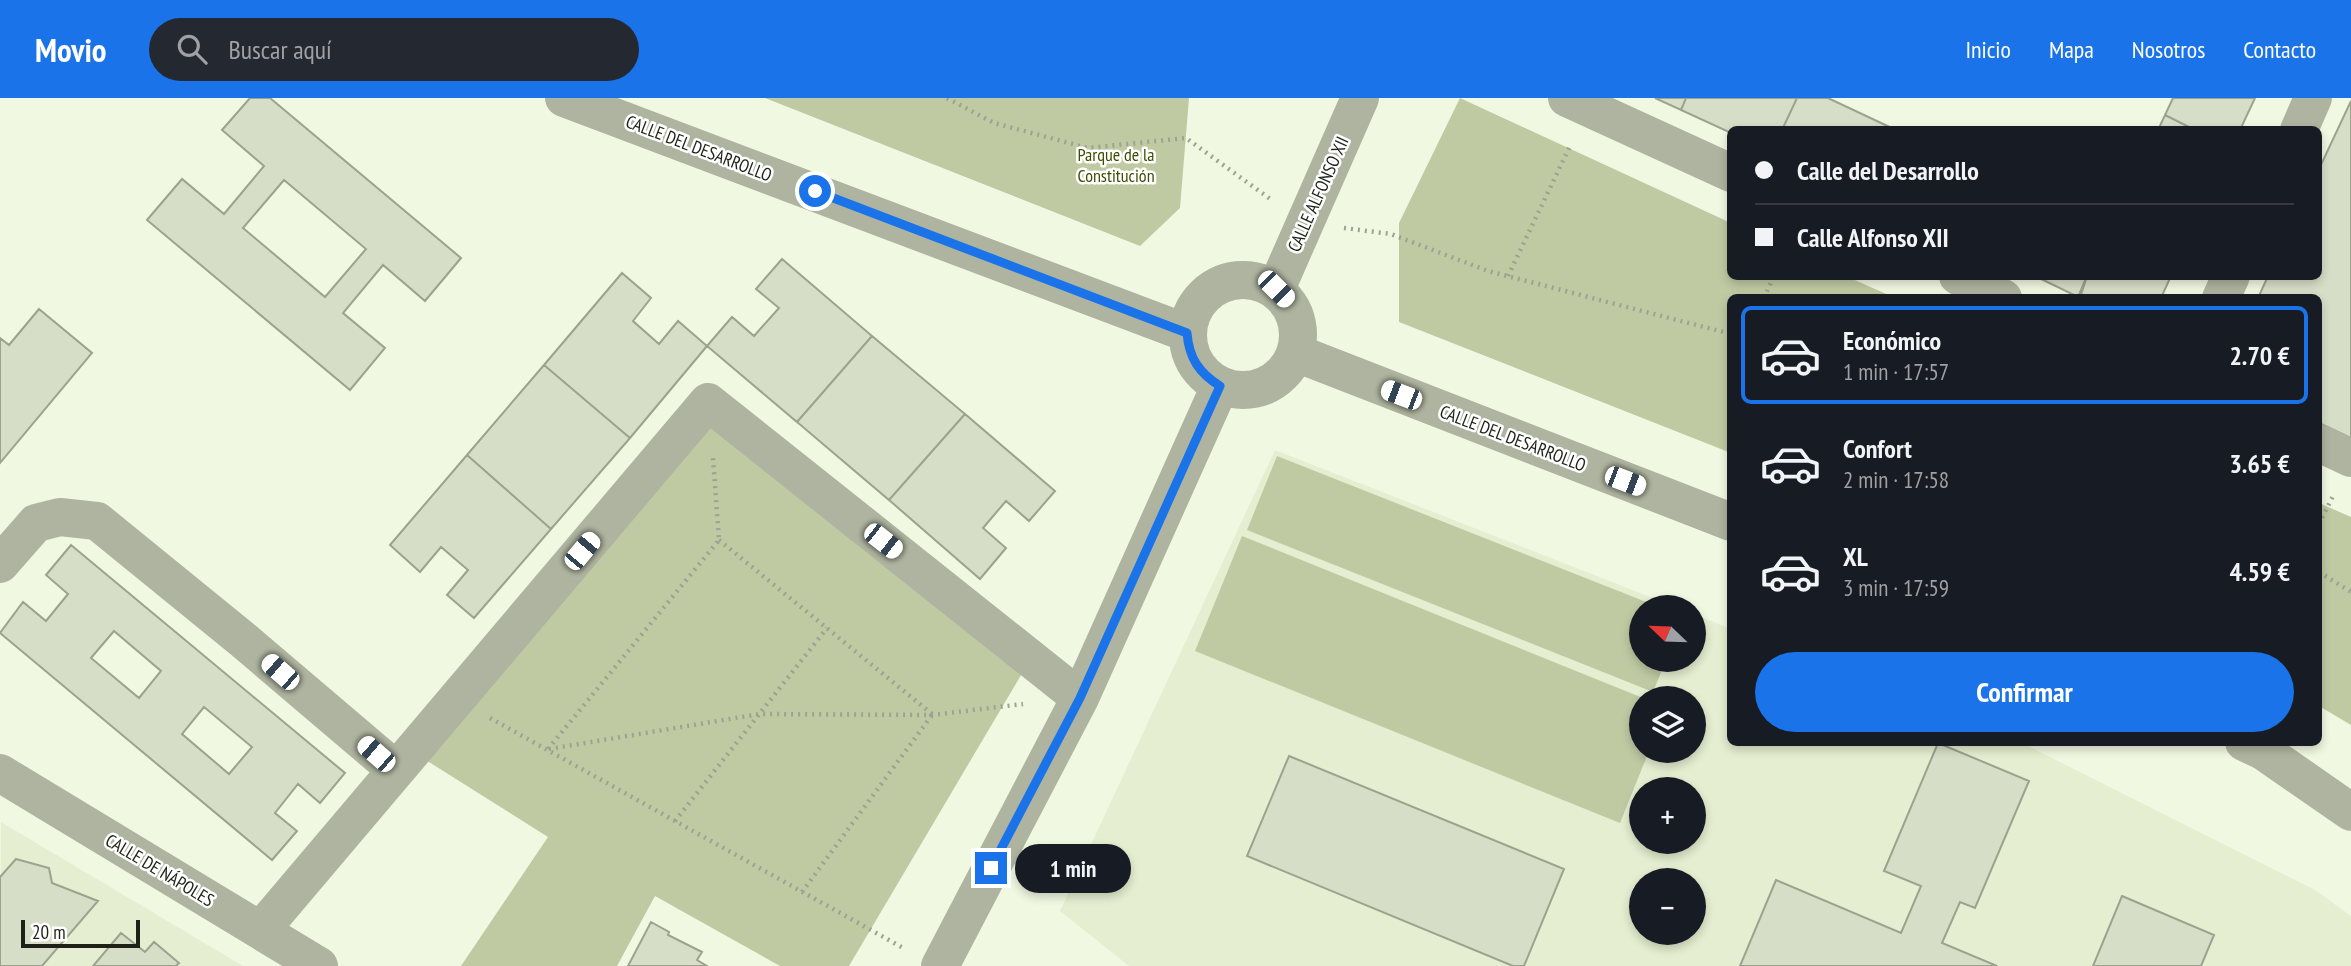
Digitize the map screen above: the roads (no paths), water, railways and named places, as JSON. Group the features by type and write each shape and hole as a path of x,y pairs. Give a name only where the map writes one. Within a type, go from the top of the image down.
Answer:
{"street":[{"name":"CALLE DEL DESARROLLO","path":"564,98 1187,333"},
{"name":"CALLE ALFONSO XII","path":"1276,289 1360,98"},
{"path":"2301,126 2313,98"},
{"path":"1578,103 1727,171"},
{"path":"1247,279 1276,289 1288,301 1297,318 1299,335 1296,353 1287,369 1273,382 1257,390 1238,391 1220,386 1206,377 1195,365 1188,350 1187,333 1196,304 1218,284 1247,279"},
{"path":"1966,280 1995,294"},
{"name":"CALLE DEL DESARROLLO","path":"1296,353 1727,520"},
{"path":"926,959 1080,698 1220,386"},
{"path":"261,930 708,402 1080,698"},
{"path":"2322,444 2351,458"},
{"path":"0,564 36,523 60,517 97,522 242,639 396,770"},
{"path":"2252,746 2351,812"},
{"name":"CALLE DE NÁPOLES","path":"0,773 319,966"}],"park label":[{"name":"Parque de la Constitución","path":"1116,164"}]}
